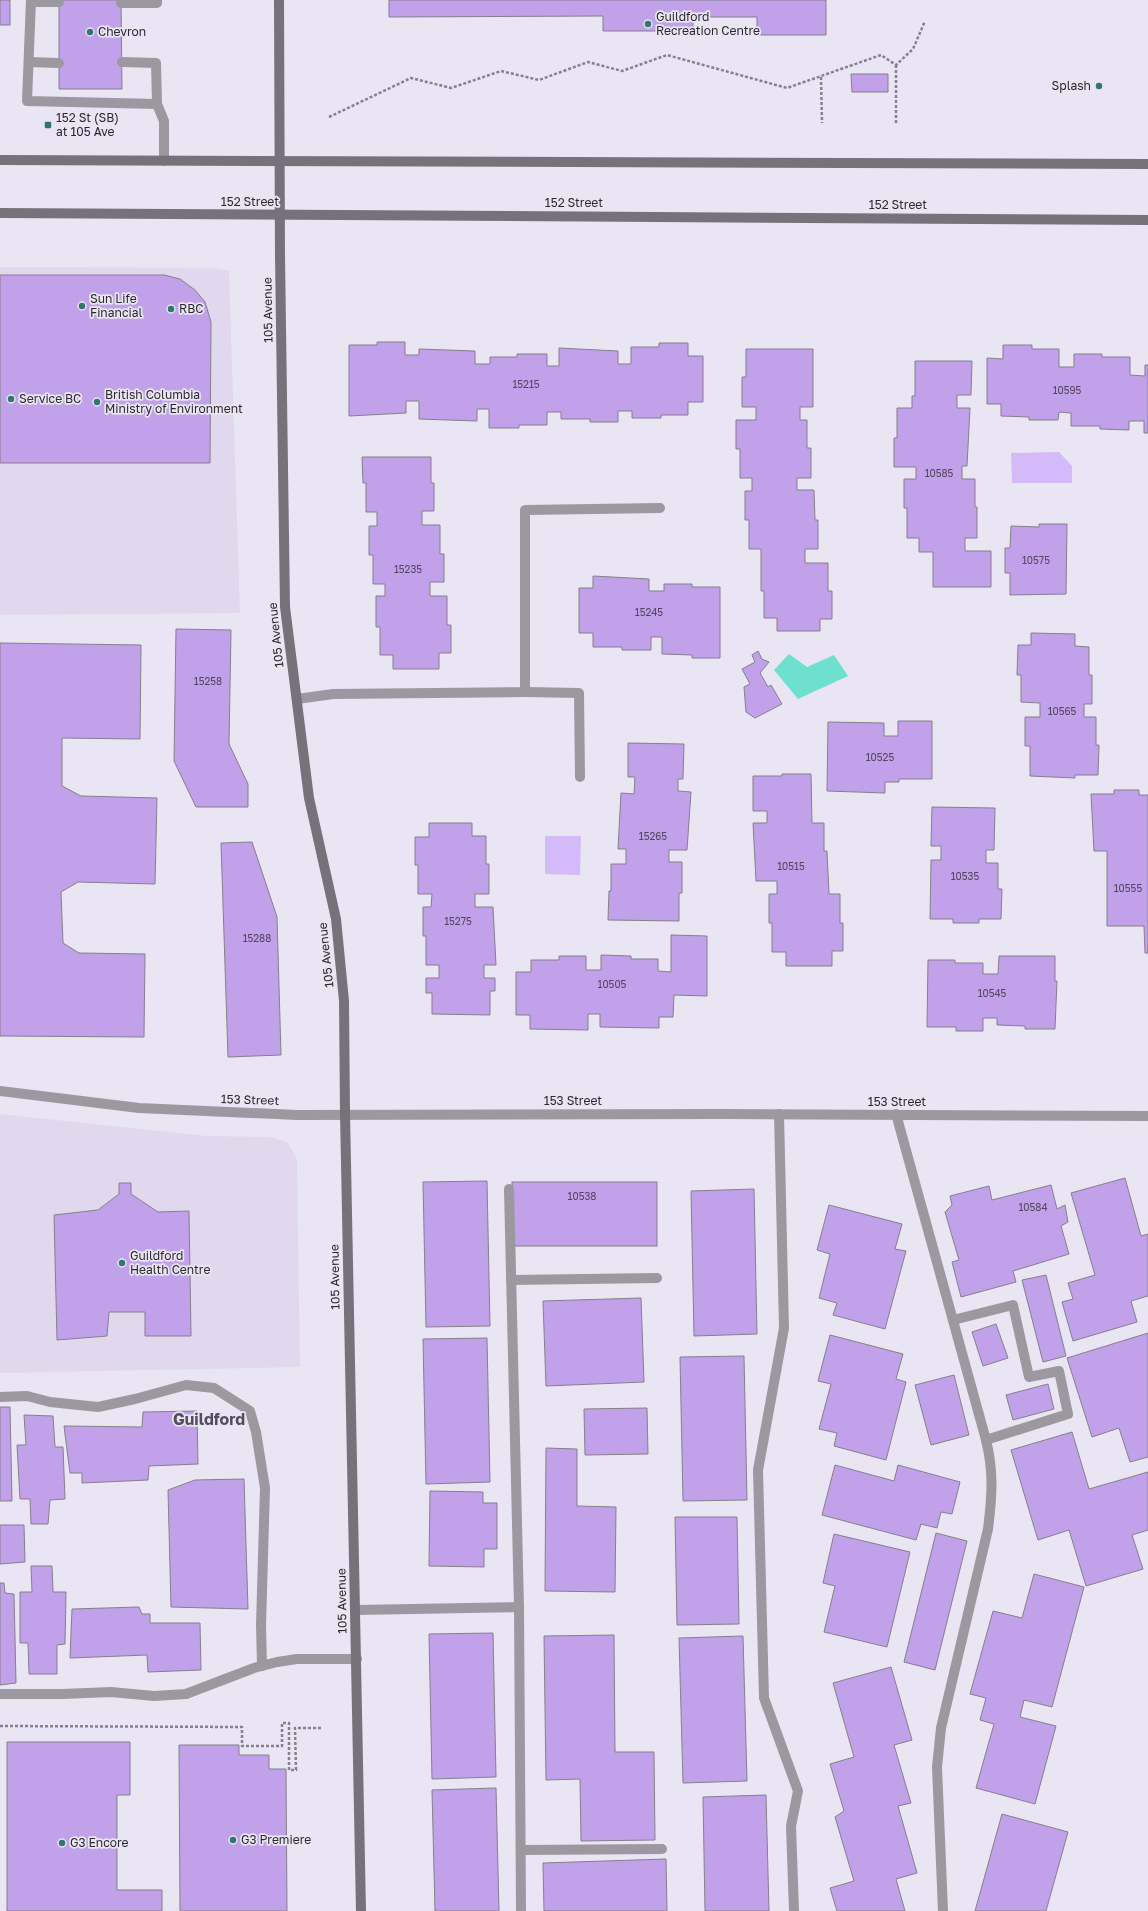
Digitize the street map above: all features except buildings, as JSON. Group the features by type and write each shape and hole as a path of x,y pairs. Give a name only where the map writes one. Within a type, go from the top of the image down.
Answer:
{"main road":[{"name":"105 Avenue","path":"279,0 285,607 309,798 336,919 344,1001 361,1911"},
{"path":"0,160 1148,164"},
{"name":"152 Street","path":"0,214 1148,220"}],"street":[{"path":"121,2 157,3 157,0"},
{"path":"58,2 31,1 27,101 157,104"},
{"path":"29,62 58,63"},
{"path":"122,62 156,63 157,104 164,121 164,161"},
{"path":"525,692 525,510 660,508"},
{"path":"297,699 333,694 525,692 579,693 580,777"},
{"name":"153 Street","path":"0,1091 139,1108 297,1115 345,1113 1148,1116"},
{"path":"779,1114 784,1328 758,1470 764,1698 798,1791 791,1826 794,1911"},
{"path":"896,1114 986,1440 993,1472 992,1500 988,1529 941,1728 938,1759 943,1911"},
{"path":"509,1189 519,1606 521,1911"},
{"path":"511,1280 657,1278"},
{"path":"953,1320 1013,1305 1028,1377 1059,1371 1068,1414 986,1440"},
{"path":"0,1397 27,1396 50,1402 98,1407 135,1399 186,1385 214,1388 250,1411 256,1432 265,1488 261,1625 262,1666"},
{"path":"356,1610 519,1606"},
{"path":"0,1694 111,1692 154,1696 186,1694 262,1666 297,1659 357,1659"},
{"path":"520,1850 662,1849"}],"path":[{"path":"896,123 896,65 913,49 925,21"},
{"path":"329,117 411,78 451,88 501,70 539,80 588,62 622,71 667,55 787,88 881,55 896,65"},
{"path":"821,77 822,123"},
{"path":"0,1726 242,1727 242,1746 282,1746 282,1723 289,1723 289,1770 296,1770 295,1728 321,1728"}],"shaded area":[{"path":"0,267 215,268 229,271 240,613 0,615"},
{"path":"1059,452 1072,466 1072,483 1012,483 1011,453"},
{"path":"789,654 807,667 834,655 848,676 798,699 774,670"},
{"path":"545,836 581,836 580,875 545,874"},
{"path":"0,1114 207,1136 270,1137 287,1142 297,1159 300,1367 0,1373"}],"place":[{"name":"Guildford Recreation Centre","path":"648,24"},
{"name":"Chevron","path":"90,32"},
{"name":"Splash","path":"1099,86"},
{"name":"152 St (SB) at 105 Ave","path":"48,125"},
{"name":"Sun Life Financial","path":"82,306"},
{"name":"RBC","path":"171,309"},
{"name":"Service BC","path":"11,399"},
{"name":"British Columbia Ministry of Environment","path":"97,402"},
{"name":"Guildford Health Centre","path":"122,1263"},
{"name":"G3 Premiere","path":"233,1840"},
{"name":"G3 Encore","path":"62,1843"}],"district":[{"name":"Guildford","path":"209,1419"}]}
